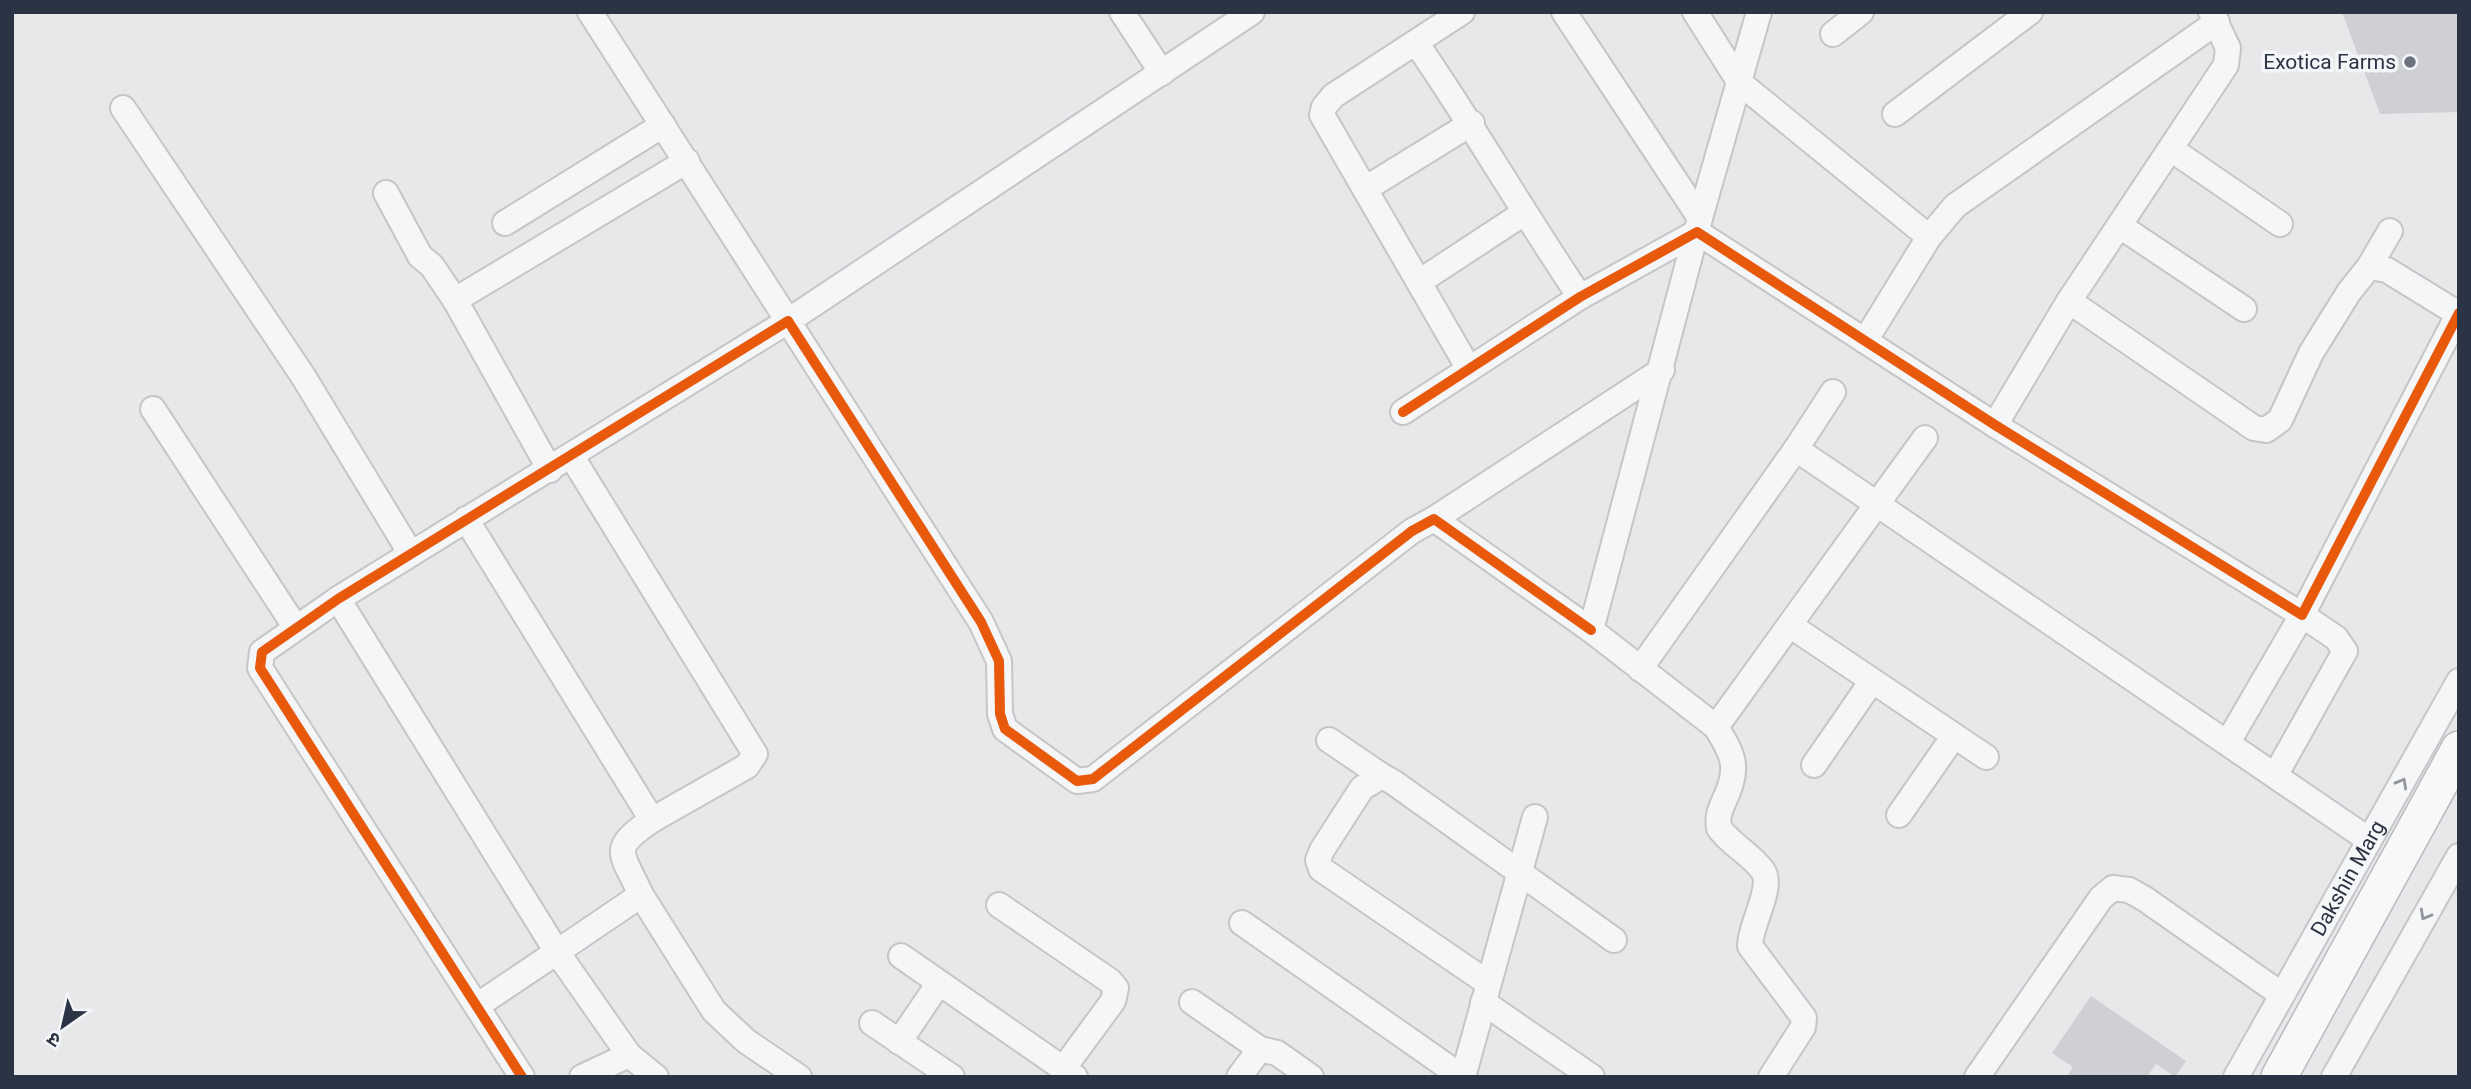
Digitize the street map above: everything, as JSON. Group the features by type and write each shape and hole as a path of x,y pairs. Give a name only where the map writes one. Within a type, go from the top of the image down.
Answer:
{"highway":[{"path":"2279,1077 2459,749"},
{"path":"2306,1077 2459,795"}],"street":[{"path":"590,12 981,622 999,661 1000,714 1005,729 1077,781 1093,779 1412,531 1662,370"},
{"path":"1122,12 1161,73"},
{"path":"522,1077 260,668 262,652 338,598 572,457 788,321 1252,12"},
{"path":"1462,12 1417,44 1333,96 1324,107 1322,115 1469,369"},
{"path":"1564,12 1698,225 1865,341 2336,638 2345,650 2276,774"},
{"path":"1695,12 1740,83 1929,237"},
{"path":"1591,630 1662,370 1698,225 1759,12"},
{"path":"1833,34 1861,12"},
{"path":"1895,114 2029,12"},
{"path":"1865,341 1929,237 1955,206 2214,17 2229,57 2069,301 1995,425"},
{"path":"1417,44 1472,123 1524,214 1580,297"},
{"path":"123,108 303,376 411,554"},
{"path":"1365,189 1472,123"},
{"path":"505,223 663,125"},
{"path":"2171,149 2280,224"},
{"path":"456,300 687,161"},
{"path":"386,193 420,256 432,266 456,300 550,470"},
{"path":"1419,282 1524,214"},
{"path":"1403,412 1580,297 1698,225"},
{"path":"2120,226 2244,309"},
{"path":"2069,301 2254,428 2266,430 2280,420 2311,353 2390,232"},
{"path":"2228,742 2302,615 2458,312 2387,270 2369,267"},
{"path":"1640,668 1796,449 1833,392"},
{"path":"153,409 296,628"},
{"path":"1716,727 1925,438"},
{"path":"1796,449 2369,840"},
{"path":"572,457 755,754 747,766 627,837 622,846 622,854 641,895 714,1011 746,1041 799,1077"},
{"path":"466,519 652,820"},
{"path":"1434,519 1640,668 1716,727 1729,748 1735,766 1734,782 1717,819 1719,828 1766,878 1766,888 1752,925 1750,946 1804,1017 1802,1027 1771,1077"},
{"path":"338,598 557,952 629,1055 656,1077"},
{"path":"1791,626 1986,757"},
{"path":"1814,765 1872,681"},
{"name":"Dakshin Marg","path":"2236,1077 2459,681"},
{"path":"1899,815 1954,736"},
{"path":"1329,740 1614,940"},
{"path":"1381,776 1362,788 1322,850 1318,860 1321,869 1485,992 1587,1075"},
{"path":"1242,923 1462,1077 1535,817"},
{"path":"2334,1077 2459,856"},
{"path":"1978,1077 2101,898 2113,888 2129,890 2146,899 2282,995"},
{"path":"478,1006 641,895"},
{"path":"901,957 1069,1073 1113,1001 1116,988 1110,981 999,905"},
{"path":"899,1042 939,983"},
{"path":"1192,1002 1260,1049 1278,1053 1311,1077"},
{"path":"872,1023 952,1077"},
{"path":"1239,1077 1260,1049"},
{"path":"582,1077 629,1055"}],"building":[{"name":"Exotica Farms","path":"2342,12 2459,12 2459,112 2380,114"},
{"path":"2091,996 2186,1061 2175,1077 2156,1064 2147,1077 2067,1077 2073,1067 2052,1053"}],"cycle path":[{"path":"1403,412 1580,297 1697,232 1995,425 2302,615 2459,313"},
{"path":"522,1077 260,668 262,652 338,599 788,321 981,622 999,661 1000,714 1005,729 1077,781 1093,779 1412,531 1434,519 1591,630"}],"place":[{"name":"Exotica Farms","path":"2410,62"}]}
